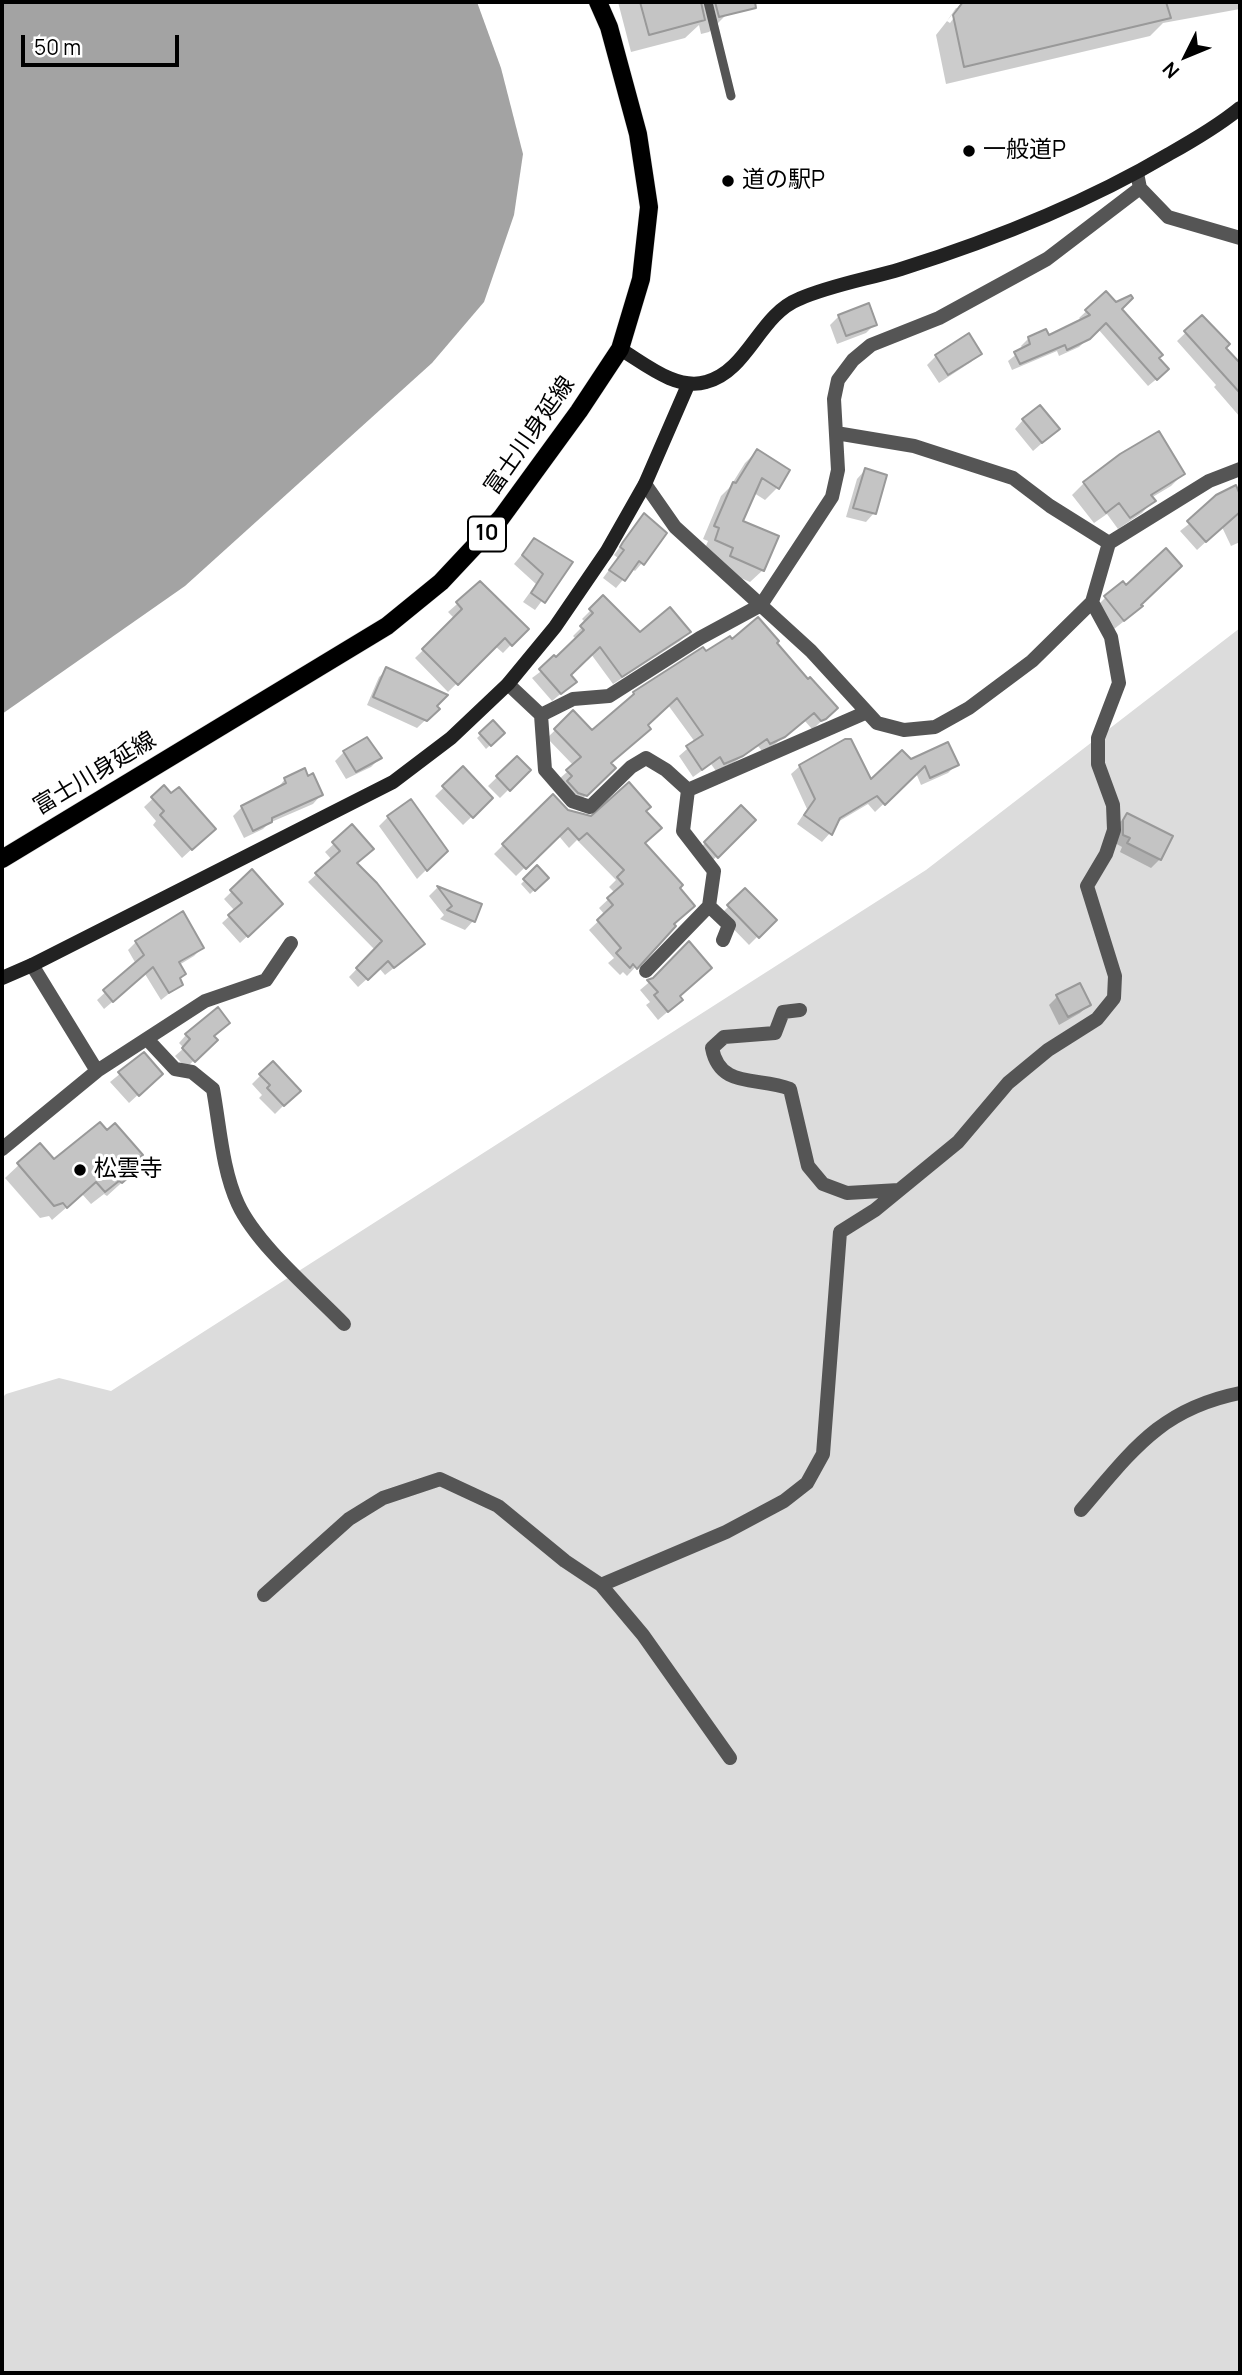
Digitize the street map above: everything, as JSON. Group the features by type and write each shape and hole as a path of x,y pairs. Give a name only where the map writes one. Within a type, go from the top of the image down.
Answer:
{"main road":[{"name":"富士川身延線","path":"2,859 387,626 441,582 501,518 579,411 620,349 641,279 649,208 638,134 609,27 598,2"}],"street":[{"path":"541,715 573,699 609,696 700,638 761,605 832,497 838,470 834,399 838,380 853,360 871,345 939,318 1047,259 1138,181 1240,108"},
{"path":"620,349 670,378 688,385 707,382 724,374 768,321 799,299 902,269 981,242 1062,208 1138,181"},
{"path":"1138,181 1168,217 1240,238"},
{"path":"2,978 33,965 393,782 451,738 508,684 570,606 607,551 645,484 688,385"},
{"path":"836,433 914,446 1013,478 1050,506 1109,543"},
{"path":"645,484 676,527 811,651 877,723 904,730 935,727 969,708 1032,661 1092,602 1109,543 1209,481 1240,469"},
{"path":"601,1585 726,1532 784,1501 807,1483 823,1454 840,1232 875,1210 958,1142 1008,1083 1048,1050 1097,1019 1114,998 1115,976 1087,886 1106,854 1114,830 1113,805 1098,764 1098,738 1119,684 1111,637 1092,602"},
{"path":"508,684 541,715 545,770 572,801 590,807 631,767 646,758 666,770 688,790"},
{"path":"688,790 867,712"},
{"path":"646,971 709,906 714,871 683,831 688,790"},
{"path":"709,906 729,925 723,940"},
{"path":"2,1149 97,1071 205,1001 266,980 291,943"},
{"path":"33,965 97,1071"},
{"path":"800,1010 783,1012 775,1033 724,1037 712,1048 714,1059 735,1079 775,1083 790,1089 808,1166 824,1184 847,1193 899,1190"},
{"path":"147,1039 176,1069 192,1072 213,1089 229,1178 239,1206 264,1242 344,1324"},
{"path":"1082,1510 1141,1440 1176,1414 1213,1398 1240,1393"},
{"path":"264,1595 349,1519 383,1498 440,1479 498,1506 565,1561 601,1585 643,1635 730,1758"}],"lane":[{"path":"708,2 731,96"}],"shaded area":[{"path":"2,2 477,2 501,68 523,154 514,215 484,302 432,363 185,586 2,714"},
{"path":"1240,628 1240,2373 2,2373 2,1398 6,1394 59,1378 111,1391 926,870"}],"building":[{"path":"640,2 701,2 705,20 649,35"},
{"path":"715,2 755,2 756,8 719,17"},
{"path":"963,2 1166,2 1171,18 964,67 953,15"},
{"path":"1106,291 1116,302 1131,295 1133,298 1122,309 1163,355 1159,358 1169,369 1157,380 1106,323 1090,339 1067,350 1065,345 1020,364 1014,352 1030,344 1028,337 1046,329 1049,335 1090,315 1085,310"},
{"path":"869,303 877,325 846,336 838,315"},
{"path":"1202,315 1230,344 1226,348 1240,363 1240,393 1184,331"},
{"path":"969,333 982,354 948,375 935,355"},
{"path":"1040,405 1060,429 1042,443 1022,419"},
{"path":"1159,431 1185,474 1151,495 1156,501 1130,518 1119,503 1106,513 1083,482 1120,454"},
{"path":"757,449 790,470 779,489 762,478 743,521 779,536 764,571 730,556 733,548 715,540 719,528 714,526 733,482 736,483"},
{"path":"865,468 887,475 876,514 853,508"},
{"path":"1236,485 1240,495 1240,512 1206,542 1187,521 1216,495"},
{"path":"644,513 667,533 644,565 639,561 625,581 609,570 624,550 620,547 623,542"},
{"path":"534,538 573,562 545,603 531,593 543,574 522,555"},
{"path":"1166,548 1182,566 1141,605 1143,606 1124,621 1104,596 1123,581 1126,585"},
{"path":"480,581 529,629 512,646 505,638 458,685 422,649 462,609 456,602"},
{"path":"603,595 640,632 670,607 691,632 622,677 600,647 571,675 577,682 561,694 539,669 584,630 580,626 593,613 589,609"},
{"path":"758,617 808,679 810,677 838,708 826,719 821,721 814,713 785,737 770,744 767,739 743,756 724,764 720,757 702,770 686,746 703,735 677,698 648,725 651,729 611,763 616,768 587,796 578,793 567,781 572,776 566,770 581,757 554,729 573,710 592,730 634,694 633,692 703,647 706,651 730,636 732,639"},
{"path":"386,667 448,695 437,706 440,709 427,721 373,697"},
{"path":"493,720 505,733 491,746 479,733"},
{"path":"367,737 382,758 356,772 343,751"},
{"path":"845,739 851,739 871,779 902,750 911,759 948,742 959,765 930,778 925,766 885,805 877,796 840,818 832,835 804,815 815,799 799,765"},
{"path":"517,756 531,770 510,791 496,776"},
{"path":"463,766 493,798 473,818 442,786"},
{"path":"305,768 308,776 313,773 323,795 272,818 272,822 253,831 241,806 286,783 284,778"},
{"path":"629,782 651,807 646,811 662,828 645,843 683,885 680,888 695,906 674,924 676,926 637,969 633,964 630,968 616,953 621,948 597,920 613,905 607,898 623,884 617,877 624,870 587,833 579,840 568,828 526,869 502,844 553,794 568,810 591,816"},
{"path":"164,785 171,793 179,787 216,829 192,850 160,815 164,811 151,797"},
{"path":"411,799 448,851 427,871 387,816"},
{"path":"741,805 756,820 718,858 704,842"},
{"path":"1127,813 1173,836 1161,860 1127,843 1130,838 1123,835 1123,820"},
{"path":"352,824 374,849 357,863 377,883 425,944 394,968 388,961 368,980 356,968 382,941 315,873 340,851 332,842"},
{"path":"537,865 549,878 535,891 523,879"},
{"path":"252,869 283,904 248,937 228,915 242,903 230,890"},
{"path":"437,886 482,904 475,922 447,910 452,906"},
{"path":"745,888 777,920 759,938 727,905"},
{"path":"183,911 204,948 179,962 186,974 180,978 183,985 169,993 153,967 113,1002 103,990 144,955 135,941"},
{"path":"689,941 712,968 680,996 683,1000 668,1012 654,995 658,992 647,980 653,978"},
{"path":"1080,983 1091,1005 1068,1017 1056,995"},
{"path":"218,1007 230,1023 214,1036 218,1040 195,1062 182,1048 190,1039 185,1034"},
{"path":"144,1052 163,1074 139,1096 118,1072"},
{"path":"273,1061 301,1091 284,1106 267,1088 270,1085 259,1074"},
{"name":"松雲寺","path":"100,1122 107,1130 115,1123 143,1155 140,1157 145,1163 122,1183 119,1181 105,1192 96,1182 67,1208 63,1203 54,1206 17,1163 40,1143 54,1159"}],"place":[{"name":"一般道P","path":"969,151"},
{"name":"道の駅P","path":"728,181"},
{"name":"松雲寺","path":"80,1170"}]}
